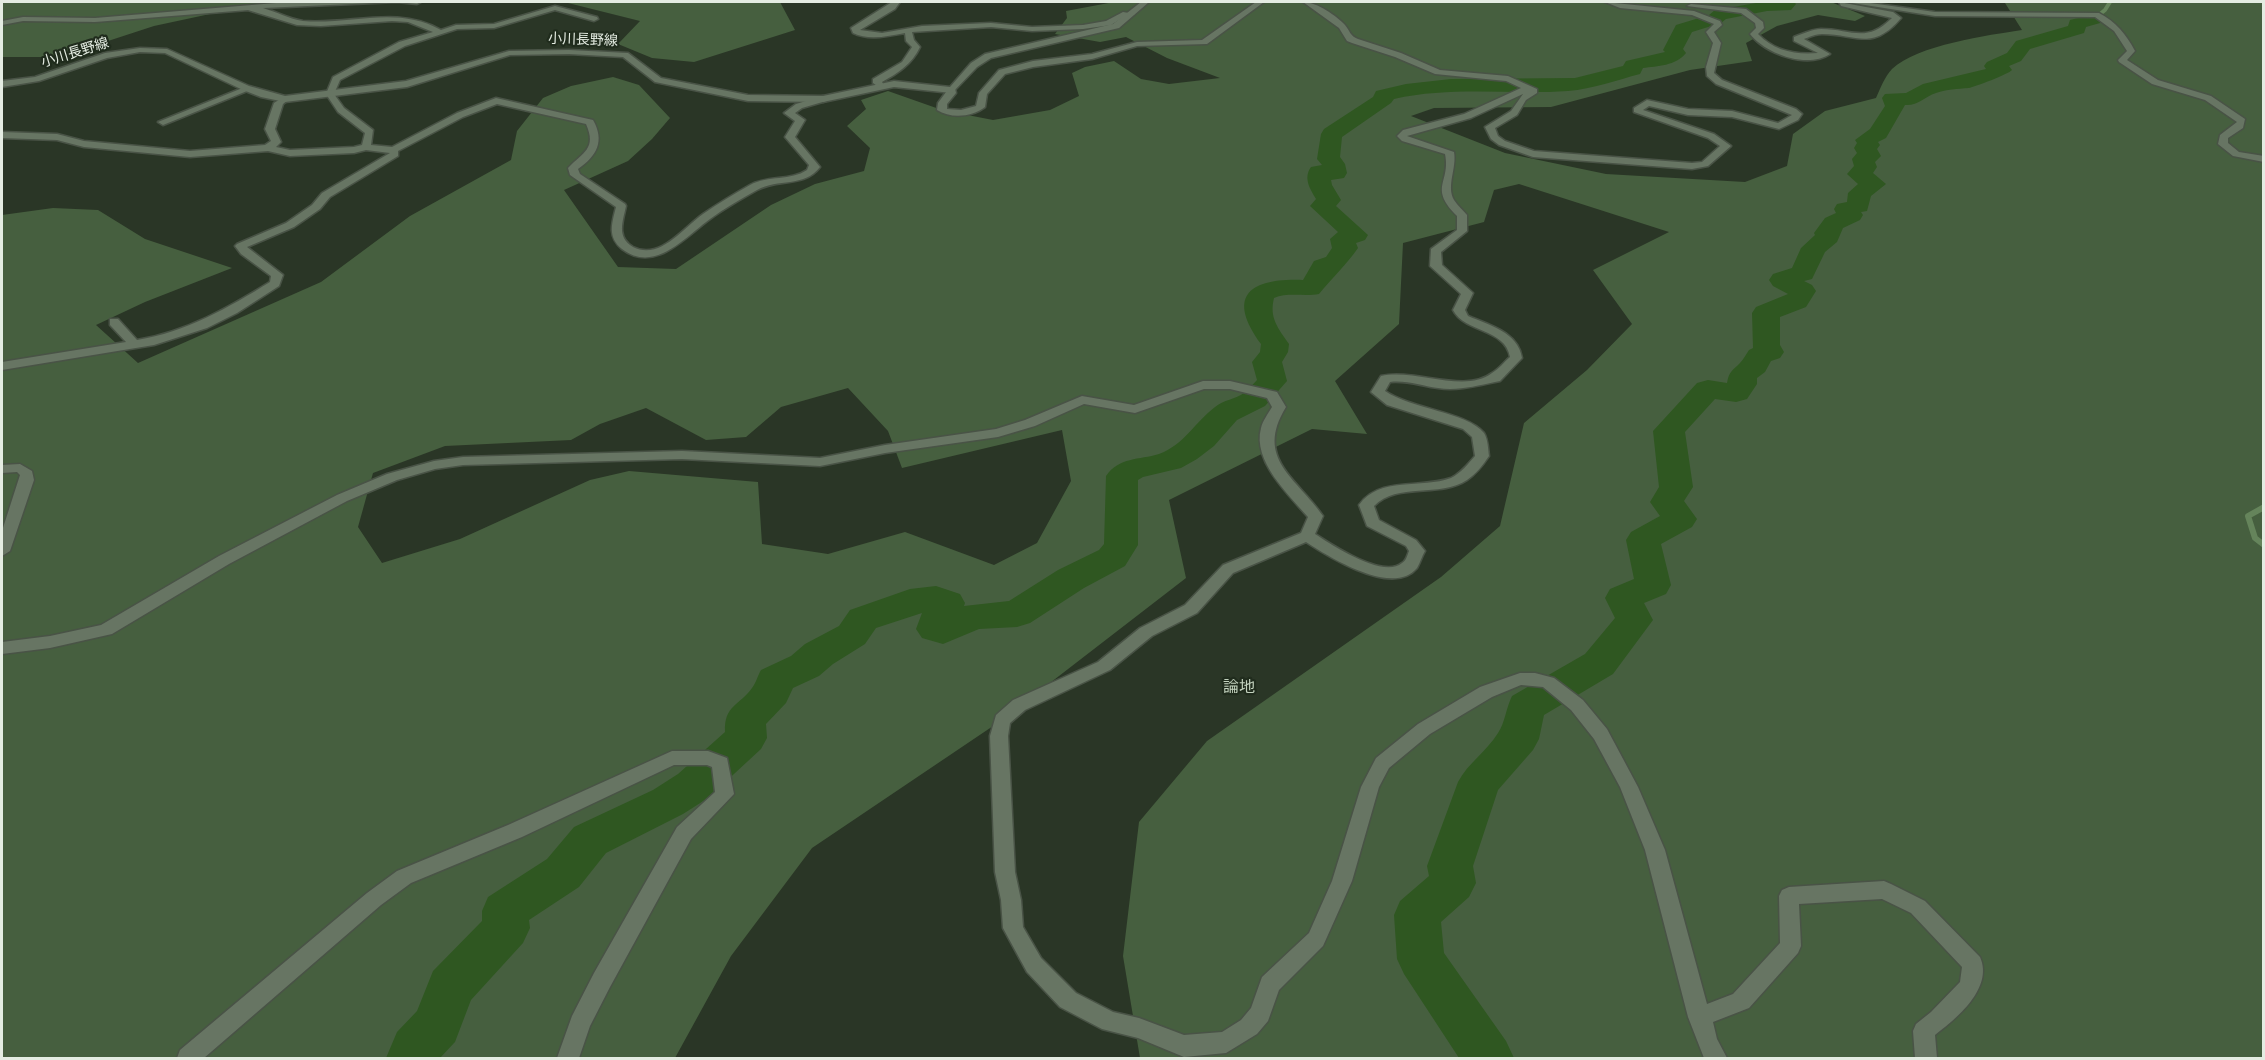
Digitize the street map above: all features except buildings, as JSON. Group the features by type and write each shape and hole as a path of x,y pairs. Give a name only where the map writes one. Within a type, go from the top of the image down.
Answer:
{"street":[{"path":"2,23 23,19 95,20 303,3 393,2"},
{"path":"400,2 417,2"},
{"path":"896,2 892,7 855,28 856,31 871,35 908,30 991,25 1032,29 1083,27 1108,23 1123,14 1131,14"},
{"path":"1145,2 1116,26 988,56 974,65 952,90 943,103 942,110 951,113 971,111 980,107 983,93 1002,72 1032,64 1092,56 1144,43 1204,42 1260,2"},
{"path":"1307,2 1335,21 1355,41 1398,55 1438,72 1499,77 1515,81 1526,89 1534,91 1523,98 1514,113 1490,127 1490,132 1510,147 1545,156 1692,166 1705,164 1726,146 1717,137 1657,120 1637,110 1641,105 1647,103 1688,112 1732,114 1779,126 1795,118 1797,114 1793,111 1719,82 1710,74 1717,43 1710,32 1718,25 1717,23 1694,13 1620,6 1608,2"},
{"path":"1650,2 1743,11 1759,22 1760,28 1754,34 1762,43 1772,49 1806,56 1826,54 1797,39 1820,31 1863,38 1885,30 1897,18 1890,14 1842,2"},
{"path":"1850,2 1935,14 2073,14 2103,18 2110,21 2131,51 2122,60 2155,82 2208,98 2224,108 2242,121 2240,126 2223,137 2223,144 2236,154 2264,159"},
{"path":"251,8 266,9 284,19 310,24 346,23 392,17 406,18 425,22 440,33"},
{"path":"366,147 370,132 341,110 330,94 336,79 356,67 376,60 402,44 456,27 494,26 555,8 594,19"},
{"path":"880,85 876,81 909,62 913,55 916,47 910,41 908,30"},
{"name":"小川長野線","path":"2,84 36,79 105,56 140,50 166,51 248,89 285,99 407,84 509,53 569,52 625,55 658,80 747,98 823,99 880,85 910,85 952,90"},
{"path":"163,122 183,116 222,97 248,89"},
{"path":"1307,536 1347,561 1390,573 1405,571 1413,564 1417,551 1411,543 1372,523 1366,505 1369,499 1385,492 1423,489 1457,481 1472,470 1482,456 1479,436 1468,426 1392,402 1378,392 1386,379 1403,377 1440,385 1465,385 1495,378 1516,358 1516,349 1510,340 1463,318 1459,310 1467,293 1436,266 1435,251 1462,231 1462,215 1447,197 1446,185 1452,162 1449,152 1405,139 1402,136 1406,132 1434,128 1487,110 1526,89"},
{"path":"268,148 276,142 270,129 279,103 285,99"},
{"path":"2,135 57,137 84,144 190,154 268,148 290,153 354,150 366,147 393,150 460,115 496,101 590,122 596,134 596,144 585,160 573,168 575,175 621,206 616,229 622,244 639,253 650,254 667,248 709,215 759,184 800,178 813,170 814,163 799,151 790,137 800,120 789,113 799,106 823,99"},
{"path":"2,366 150,342 203,325 234,310 275,284 277,275 241,246 290,225 316,207 326,195 395,154 393,150"},
{"path":"114,322 134,344"},
{"path":"2,648 50,642 106,630 224,560 342,498 392,477 435,465 463,460 682,455 820,462 885,449 998,433 1030,423 1082,400 1135,409 1203,385 1230,384 1263,391 1272,394 1279,407 1267,431 1268,446 1277,471 1316,516 1307,536 1228,569 1191,609 1146,632 1104,666 1019,705 1002,720 999,736 1005,872 1011,900 1013,928 1034,964 1068,1000 1110,1022 1139,1028 1181,1052 1226,1042 1249,1027 1260,1014 1270,984 1316,939 1342,881 1370,787 1382,763 1424,729 1486,692 1520,679 1535,679 1548,682 1577,705 1611,751 1629,787 1655,850 1699,1017 1707,1042 1716,1059"},
{"path":"2,470 20,468 27,474 27,480 2,551"},
{"path":"188,1059 374,899 404,877 515,831 672,758 708,758 721,763 724,794 684,833 602,980 580,1023 568,1059"},
{"path":"1699,1017 1741,1001 1791,945 1789,896 1884,890 1918,907 1972,964 1970,986 1939,1019 1924,1031 1926,1059"}],"green space":[{"path":"2,2 266,2 154,26 59,57 2,57"},
{"path":"564,2 780,2 795,30 694,62 652,58 618,44 640,21"},
{"path":"1114,2 1831,2 1865,16 1855,21 1818,15 1777,26 1746,43 1752,61 1690,70 1551,107 1434,108 1411,116 1505,153 1606,174 1745,182 1787,166 1793,134 1825,111 1876,98 1889,72 1903,61 1918,53 1954,42 2022,30 2005,3 2263,2 2263,1058 1140,1058 1123,956 1139,822 1207,741 1441,577 1500,526 1524,423 1587,370 1632,324 1593,270 1669,232 1519,184 1494,190 1484,222 1403,243 1399,324 1335,381 1367,434 1312,429 1169,500 1186,578 1002,720 812,848 731,956 675,1058 2,1058 2,215 53,208 98,210 145,239 232,268 145,302 96,325 138,363 321,282 410,216 511,160 517,131 543,98 571,86 613,77 639,85 670,118 628,161 564,190 618,267 676,269 771,205 815,184 864,171 870,148 847,126 866,109 861,100 888,91 942,110 993,120 1050,110 1079,96 1072,73 1085,67 1114,61 1141,79 1169,84 1220,78 1167,58 1126,37 1100,42 1055,34 1067,18 1066,11","holes":["848,388 888,431 902,468 1062,430 1071,481 1037,543 994,565 905,532 828,554 762,544 758,482 629,471 590,480 460,539 382,563 358,527 373,473 445,446 571,440 600,424 646,408 706,440 746,437 781,407"]}],"waterway":[{"path":"412,1058 415,1049 437,1025 450,987 506,928 505,911 563,873 590,840 668,802 693,786 746,738 745,719 772,693 775,680 805,666 819,654 852,635 863,619 910,602 936,599 947,603 938,617 935,629 943,631 973,616 1017,614 1071,579 1112,558 1121,545 1122,476 1132,469 1170,461 1186,452 1203,439 1226,413 1254,400 1272,381 1267,362 1274,352 1275,344 1258,316 1262,294 1277,287 1310,288 1322,273 1323,267 1335,262 1345,248 1343,239 1356,235 1322,206 1329,200 1320,185 1319,172 1336,173 1334,164 1328,159 1332,134 1384,99 1383,95 1451,85 1583,83 1633,70 1633,65 1639,63 1671,56 1676,53 1673,50 1683,32 1682,29 1715,19 1721,14 1739,13 1765,6 1785,6 1787,4 1785,2"},
{"path":"2094,19 2105,10 2110,2"},
{"path":"1488,1058 1421,959 1417,915 1453,883 1450,866 1479,782 1518,739 1526,707 1599,664 1634,620 1623,598 1653,585 1643,540 1680,519 1667,502 1676,487 1669,431 1708,389 1736,393 1742,384 1743,374 1755,366 1759,356 1770,352 1766,345 1766,313 1796,301 1803,291 1782,280 1803,273 1814,248 1828,237 1826,233 1834,223 1851,215 1846,209 1858,206 1860,193 1874,184 1859,174 1866,167 1863,159 1870,156 1865,148 1869,145 1866,140 1878,133 1895,106 1892,98 1911,99 1930,88 1969,82 1971,79 2000,71 2002,70 1994,66 2014,57 2023,45 2078,29 2076,24 2094,19"},
{"path":"2264,507 2248,516 2255,538 2264,545"}],"district":[{"name":"論地","path":"1239,688"}]}
